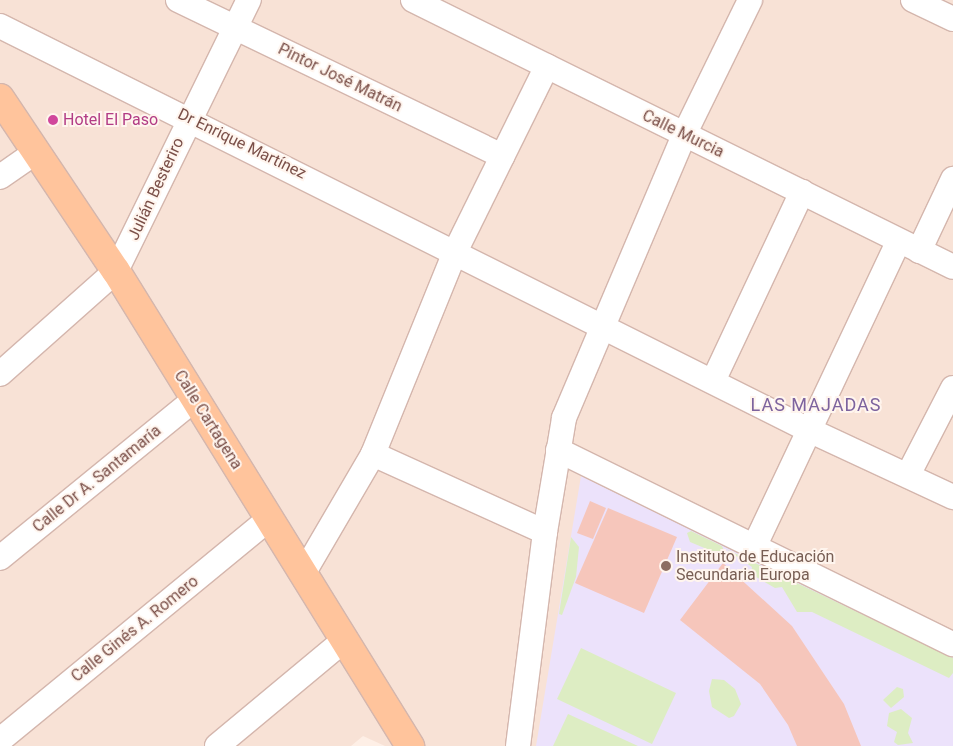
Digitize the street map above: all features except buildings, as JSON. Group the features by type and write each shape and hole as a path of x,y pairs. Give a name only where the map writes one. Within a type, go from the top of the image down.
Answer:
{"main road":[{"name":"Calle Cartagena","path":"0,98 116,271 194,400 270,518 342,642 410,746"}],"street":[{"name":"Pintor José Matrán","path":"178,0 502,156"},
{"name":"Julián Besteriro","path":"116,271 189,118 249,0"},
{"name":"Calle Murcia","path":"413,0 953,267"},
{"path":"518,746 545,532 564,418 684,135 750,0"},
{"path":"913,0 953,19"},
{"name":"Dr Enrique Martínez","path":"0,26 456,250 604,327 714,379 809,430 845,445 953,497"},
{"path":"303,574 373,454 456,250 547,66"},
{"path":"0,177 36,152"},
{"path":"755,545 809,430 909,246 953,180"},
{"path":"714,379 802,192"},
{"path":"0,374 116,271"},
{"path":"908,475 953,388"},
{"name":"Calle Dr A. Santamaría","path":"0,558 194,400"},
{"path":"558,450 720,527 953,644"},
{"path":"373,454 545,532"},
{"name":"Calle Ginés A. Romero","path":"0,740 270,518"},
{"path":"217,746 342,642"}],"shaded area":[{"path":"0,0 953,0 953,746 385,746 363,736 351,746 0,746"},
{"name":"Instituto de Educación Secundaria Europa","path":"581,476 953,657 953,746 536,746"}],"green space":[{"path":"691,531 722,546 724,551 719,554 690,542 687,533"},
{"path":"571,537 579,547 576,577 562,615 559,614"},
{"path":"726,549 953,658 953,673 949,678 812,612 797,612 782,587 775,588 751,574 752,567"},
{"path":"581,648 676,693 652,744 557,699"},
{"path":"712,679 724,680 735,689 741,704 734,716 729,718 712,707 709,691"},
{"path":"897,687 903,689 904,697 891,708 883,700"},
{"path":"901,709 912,718 908,733 913,743 898,745 894,742 897,732 887,726 889,713"},
{"path":"568,714 638,746 553,746"}],"place":[{"name":"Hotel El Paso","path":"53,120"},
{"name":"Instituto de Educación Secundaria Europa","path":"666,566"}],"district":[{"name":"LAS MAJADAS","path":"816,405"}]}
